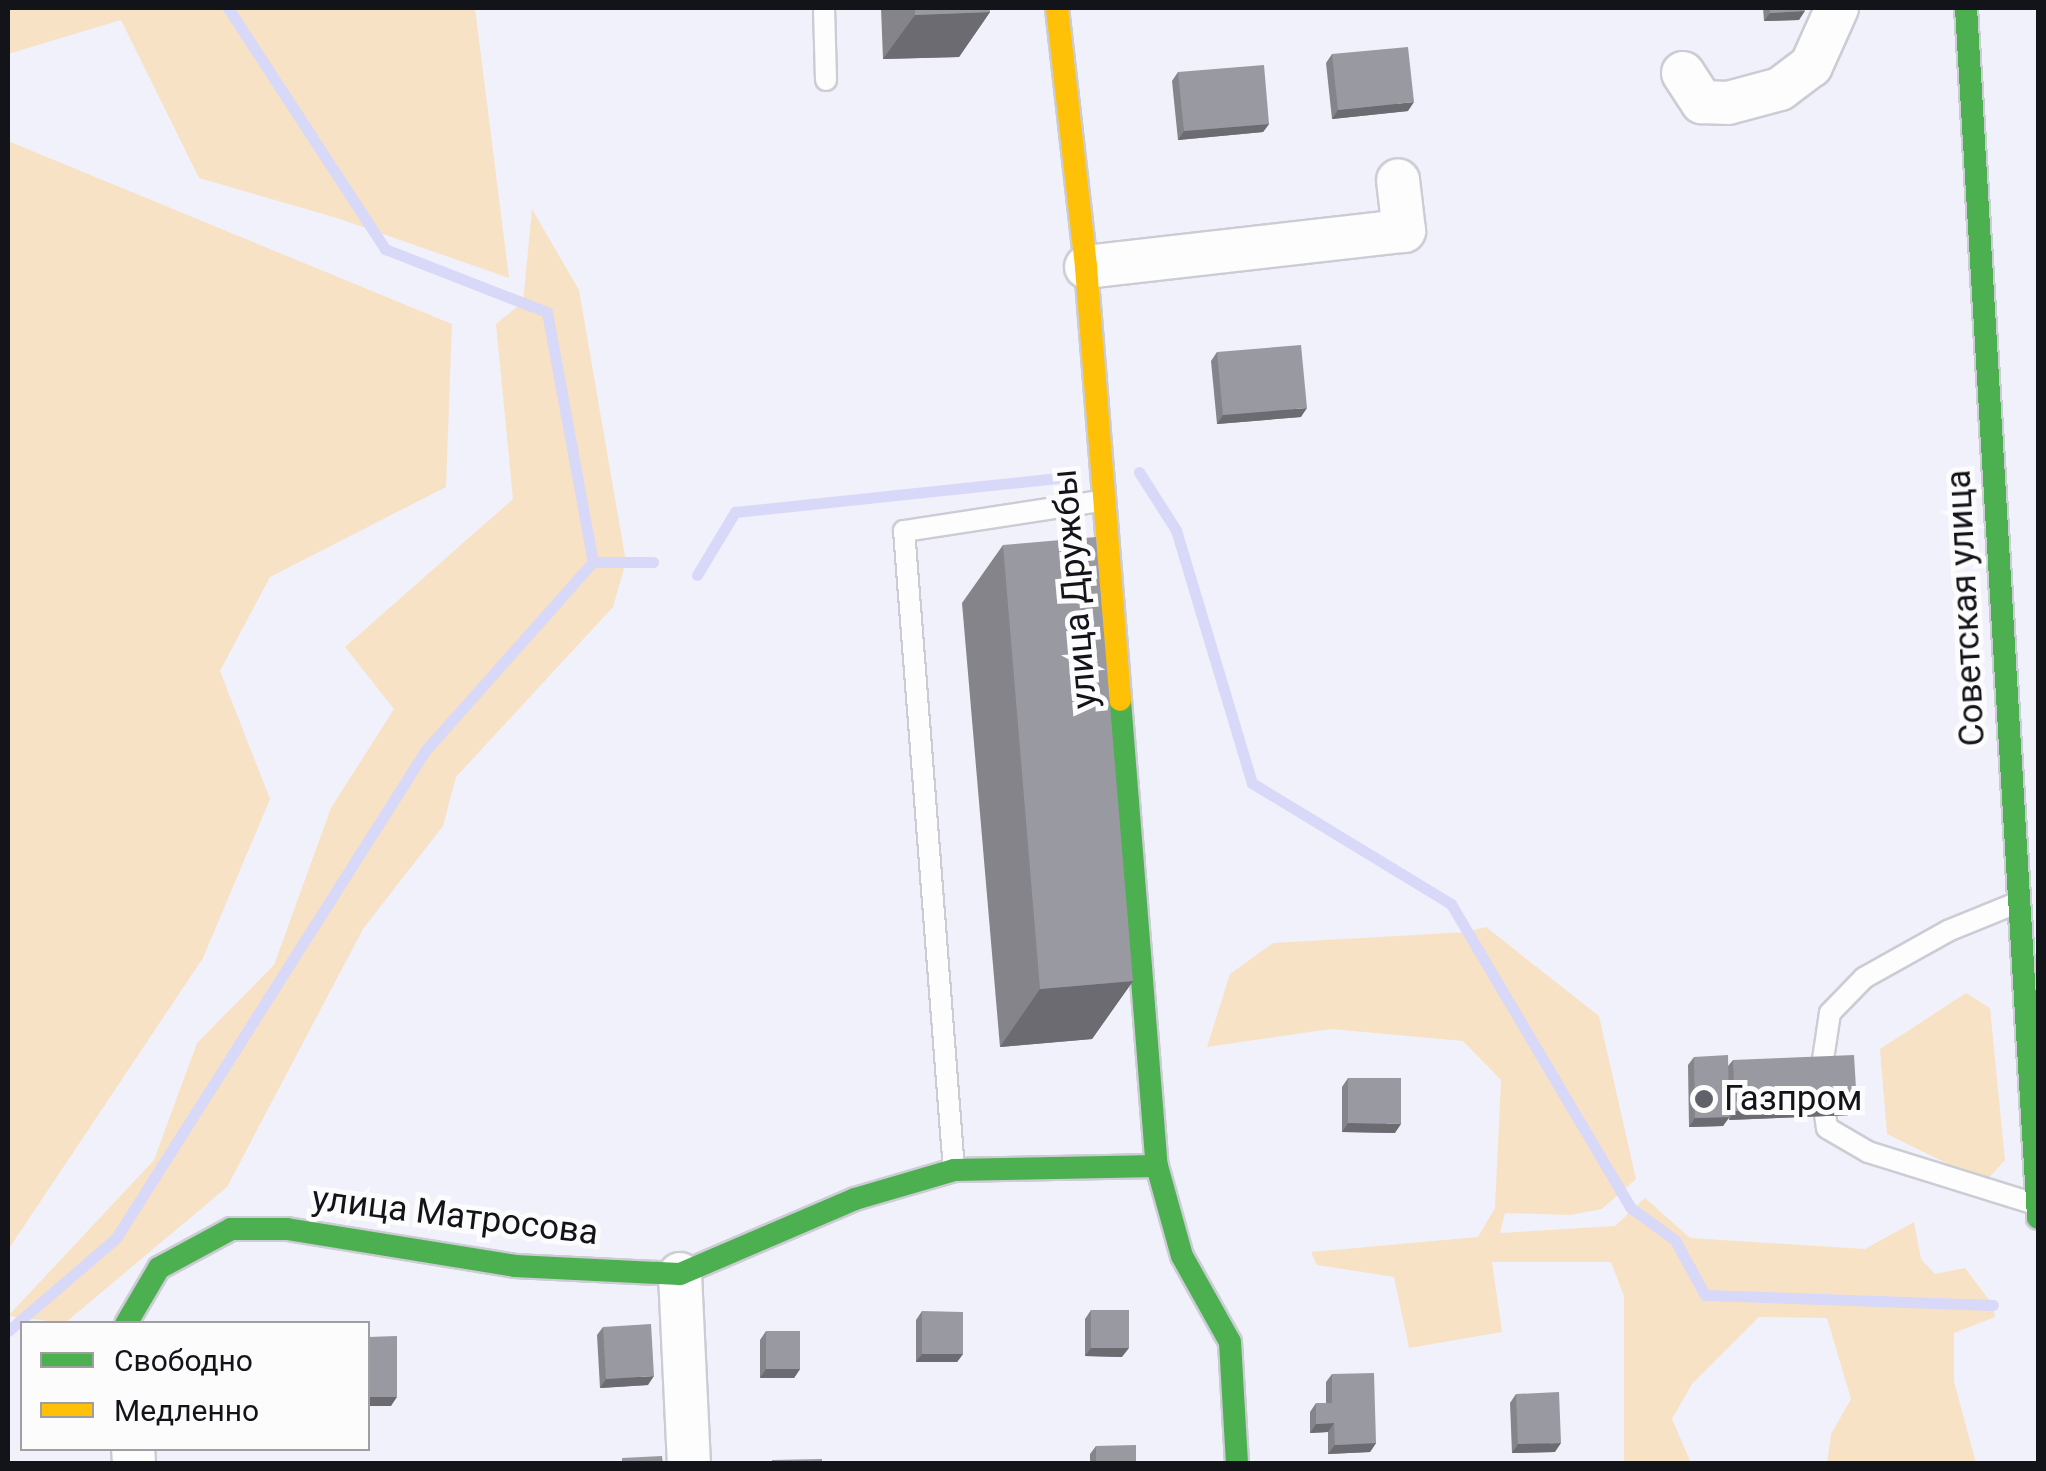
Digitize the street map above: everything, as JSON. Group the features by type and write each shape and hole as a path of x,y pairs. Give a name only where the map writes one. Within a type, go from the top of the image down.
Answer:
{"main road":[{"name":"улица Дружбы","path":"1057,8 1086,268 1157,1166 1182,1256 1230,1342 1236,1464"},
{"name":"Советская улица","path":"1966,8 2038,1218"},
{"name":"улица Матросова","path":"128,1321 159,1268 230,1229 286,1230 515,1266 680,1274 854,1199 954,1170 1157,1166"}],"street":[{"path":"1683,72 1702,102 1728,103 1780,89 1811,66 1837,8"},
{"path":"1086,268 1404,231 1398,180"},
{"path":"680,1274 689,1464"}],"lane":[{"path":"824,8 826,80"},
{"path":"954,1170 904,531 1103,500"},
{"path":"2021,902 1948,931 1864,978 1830,1013 1820,1079 1826,1128 1868,1152 2038,1205"}],"shaded area":[{"path":"8,8 475,8 509,278 337,218 199,178 121,20 8,54"},
{"path":"8,141 452,324 446,487 270,577 220,671 270,799 203,958 8,1250"},
{"path":"532,209 579,290 626,562 613,607 456,777 443,826 363,929 227,1187 67,1321 8,1316 154,1160 197,1043 274,965 331,808 394,709 345,647 513,499 496,324 523,302"},
{"path":"1486,927 1599,1016 1636,1179 1602,1209 1570,1215 1505,1213 1500,1233 1615,1226 1645,1198 1690,1238 1865,1249 1914,1222 1921,1259 1935,1274 1965,1268 1993,1305 1995,1317 1954,1333 1954,1381 1976,1463 1827,1463 1831,1434 1851,1399 1827,1318 1759,1317 1692,1384 1672,1419 1691,1463 1624,1463 1624,1296 1611,1262 1492,1262 1502,1332 1409,1348 1394,1277 1317,1265 1311,1252 1478,1237 1495,1208 1501,1080 1463,1041 1331,1029 1207,1047 1230,974 1273,943 1467,932"},
{"path":"1966,993 1990,1008 2005,1160 1985,1182 1887,1134 1880,1049"}],"building":[{"path":"915,8 990,8 990,12 915,15"},
{"path":"1770,8 1804,8 1805,11 1770,13"},
{"path":"1408,47 1414,102 1338,110 1332,54"},
{"path":"1264,65 1269,124 1184,131 1178,72"},
{"path":"1301,345 1307,408 1223,415 1217,352"},
{"path":"1096,537 1133,981 1040,989 1003,545"},
{"path":"1728,1055 1729,1117 1695,1118 1694,1057"},
{"path":"1854,1055 1857,1106 1735,1111 1733,1060"},
{"path":"1348,1078 1401,1078 1401,1124 1348,1123"},
{"path":"1091,1310 1129,1310 1129,1348 1091,1348"},
{"path":"922,1311 963,1312 963,1354 922,1354"},
{"path":"651,1324 654,1376 606,1379 603,1327"},
{"path":"766,1331 800,1331 800,1369 766,1369"},
{"path":"397,1336 397,1397 370,1397 370,1337"},
{"path":"1374,1373 1376,1443 1335,1445 1334,1423 1316,1424 1316,1403 1332,1403 1332,1374"},
{"path":"1559,1392 1561,1443 1518,1444 1516,1394"},
{"path":"1136,1445 1136,1464 1096,1464 1096,1446"},
{"path":"662,1456 663,1464 622,1464 622,1458"},
{"path":"822,1459 822,1464 772,1464 772,1460"}],"waterway":[{"path":"228,8 385,249 547,312 593,562 653,562"},
{"path":"1139,472 1176,530 1252,783 1451,904 1631,1208 1675,1240 1705,1295 1993,1305"},
{"path":"697,575 735,512 1060,478"},
{"path":"8,1331 116,1238 425,751 593,562"}],"traffic: fast":[{"path":"1966,8 2038,1218"},
{"path":"1120,700 1157,1166 1182,1256 1230,1342 1237,1464"},
{"path":"128,1321 159,1268 231,1229 287,1229 515,1266 680,1274 855,1199 954,1170 1157,1166"}],"traffic: slow":[{"path":"1057,8 1086,267 1120,700"}],"place":[{"name":"Газпром","path":"1704,1099"}]}
